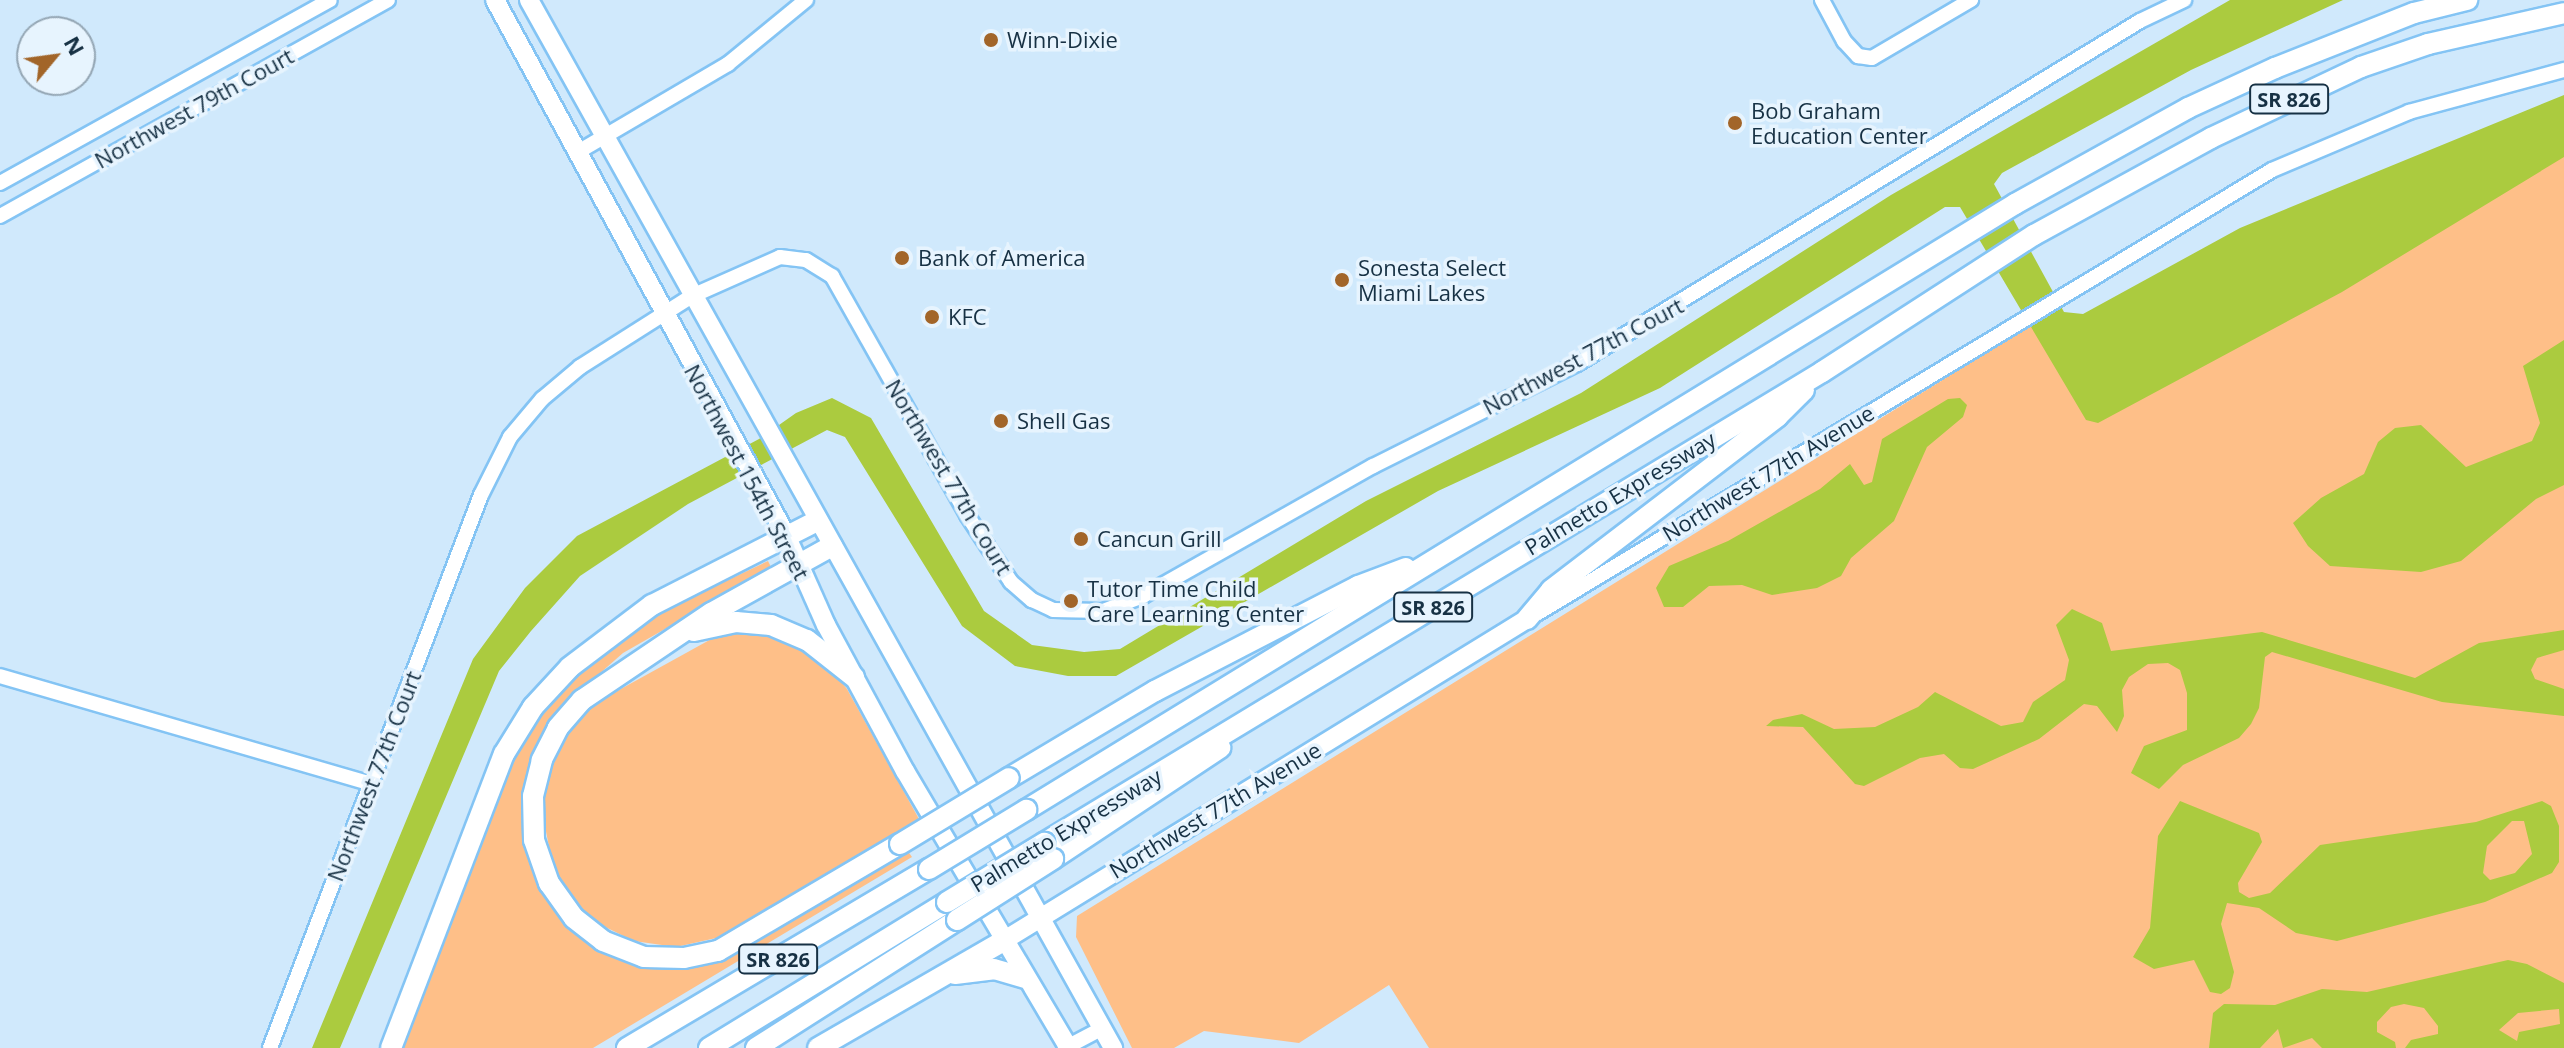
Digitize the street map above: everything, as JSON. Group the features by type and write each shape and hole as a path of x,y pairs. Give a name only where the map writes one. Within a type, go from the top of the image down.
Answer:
{"highway":[{"name":"Palmetto Expressway","path":"627,1048 929,869 2015,204 2188,108 2275,68 2414,13 2467,0"},
{"name":"Palmetto Expressway","path":"709,1048 952,911 1287,695 1822,372 2034,235 2224,131 2361,67 2428,44 2564,13"},
{"path":"1527,619 1551,590 1777,417 1822,372"},
{"path":"391,1048 504,754 533,707 570,667 639,613 817,521"},
{"path":"832,546 675,637 582,700 558,728 542,760 533,796 534,840 549,883 574,918 603,941 644,957 684,958 718,951 1155,691 1358,586 1451,551"},
{"path":"675,637 728,622 762,623 800,636 854,677"},
{"path":"756,1048 952,911"},
{"path":"818,1048 1003,941"},
{"path":"947,975 994,969 1025,978"}],"main road":[{"name":"Northwest 154th Street","path":"495,0 662,313 787,537 854,677 1067,1048"},
{"name":"Northwest 154th Street","path":"529,0 1113,1048"},
{"name":"Northwest 77th Avenue","path":"1003,941 1527,619"}],"street":[{"name":"Northwest 79th Court","path":"0,183 330,0"},
{"name":"Northwest 79th Court","path":"0,216 388,0"},
{"path":"578,152 728,64 806,0"},
{"path":"1822,0 1844,41 1858,56 1872,58 1971,0"},
{"name":"Northwest 77th Court","path":"270,1048 481,495 510,437 542,399 580,367 692,296 780,257 806,260 832,276 960,503 1011,582 1032,600 1053,610 1103,611 1143,596 1373,466 1577,364 2140,21 2184,0"},
{"name":"Northwest 77th Avenue","path":"1527,619 2069,289 2260,177 2352,133 2481,90 2564,70"},
{"path":"0,676 371,784"},
{"path":"1067,1048 1103,1028"}],"shaded area":[{"path":"2230,0 2343,0 2191,70 2002,173 1994,184 2064,312 2083,314 2240,228 2564,95 2564,157 2342,292 2098,423 2086,420 1960,207 1945,207 1660,388 1438,491 1116,676 1068,676 1015,666 962,626 845,437 827,430 688,504 580,576 531,631 499,671 340,1048 312,1048 473,659 525,588 577,536 759,439 796,413 832,398 871,418 984,611 1032,645 1084,652 1120,649 1366,501 1581,393 1891,195"},
{"path":"2564,153 2564,1048 1429,1048 1389,985 1299,1043 1204,1031 1174,1048 1132,1048 1076,937 1077,916 2033,324 2094,419"},
{"path":"2564,340 2564,485 2536,499 2461,561 2421,572 2330,566 2308,546 2293,523 2321,498 2364,474 2378,442 2395,428 2421,425 2466,467 2532,441 2540,423 2523,366"},
{"path":"1960,398 1967,405 1963,417 1927,447 1894,521 1851,558 1841,576 1817,588 1772,595 1742,585 1709,586 1683,607 1664,607 1656,588 1669,566 1728,541 1820,489 1850,464 1864,485 1872,482 1882,439 1948,399"},
{"path":"768,561 771,567 765,572 623,653 582,689 529,776 557,909 674,965 907,850 912,857 593,1048 403,1048 512,763 550,701 583,666 654,615"},
{"path":"2072,609 2102,623 2111,651 2262,632 2415,678 2479,643 2564,630 2564,650 2537,658 2531,670 2535,679 2564,689 2564,716 2442,702 2272,652 2265,657 2259,708 2251,724 2239,738 2183,765 2159,789 2131,773 2144,746 2187,730 2187,693 2180,670 2168,663 2148,664 2129,677 2122,690 2124,716 2117,732 2097,706 2084,704 2039,739 1973,769 1960,768 1944,754 1920,758 1864,786 1855,784 1803,727 1766,726 1773,720 1802,714 1834,729 1875,727 1918,707 1935,692 2001,726 2023,722 2033,702 2065,680 2069,660 2056,625"},
{"path":"724,632 761,632 819,655 847,689 919,819 734,934 676,947 634,941 599,924 579,907 553,867 540,801 550,762 563,736 590,706"},
{"path":"2180,801 2259,833 2262,842 2238,883 2239,892 2249,898 2270,893 2320,845 2476,822 2542,801 2551,806 2559,826 2559,862 2552,873 2485,902 2337,941 2296,933 2259,908 2227,903 2221,924 2234,972 2230,988 2221,994 2210,992 2194,960 2154,969 2133,957 2150,928 2158,836","holes":["2512,821 2524,821 2532,854 2515,873 2490,880 2483,873 2487,846"]},
{"path":"2508,960 2527,964 2564,983 2564,1048 2405,1048 2411,1040 2438,1034 2438,1026 2424,1008 2404,1004 2391,1007 2377,1022 2377,1032 2395,1042 2396,1048 2322,1048 2312,1038 2283,1048 2278,1029 2260,1048 2209,1048 2213,1013 2224,1004 2275,1005 2322,989 2367,992","holes":["2559,1009 2560,1024 2519,1032 2517,1041 2499,1030 2518,1013"]}],"place":[{"name":"Winn-Dixie","path":"991,40"},
{"name":"Bob Graham Education Center","path":"1735,123"},
{"name":"Bank of America","path":"902,258"},
{"name":"Sonesta Select Miami Lakes","path":"1342,280"},
{"name":"KFC","path":"932,317"},
{"name":"Shell Gas","path":"1001,421"},
{"name":"Cancun Grill","path":"1081,539"},
{"name":"Tutor Time Child Care Learning Center","path":"1071,601"}]}
